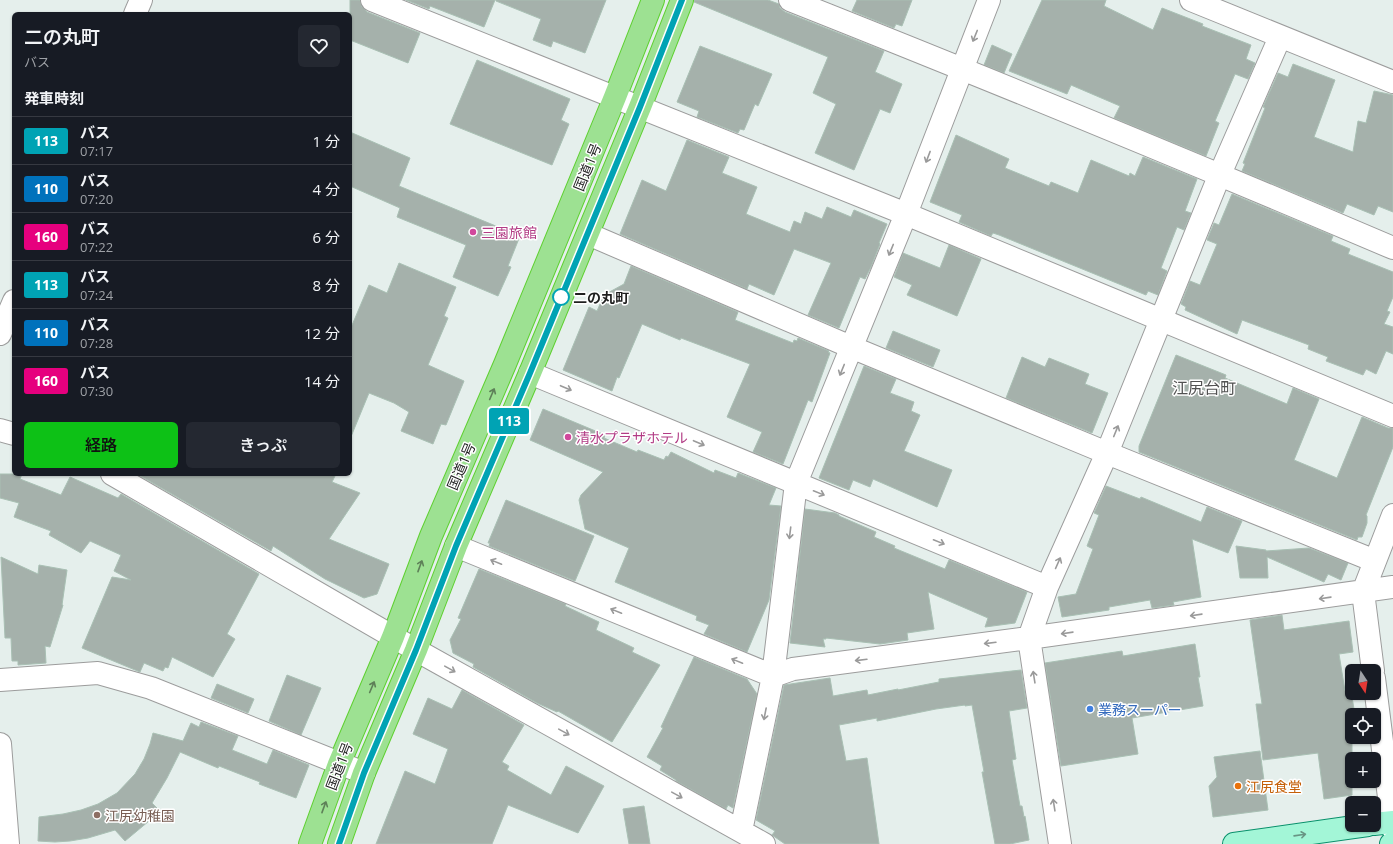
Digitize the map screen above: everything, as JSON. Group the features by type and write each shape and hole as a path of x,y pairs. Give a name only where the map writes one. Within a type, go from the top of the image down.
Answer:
{"highway":[{"name":"国道1号","path":"310,844 339,764 393,637 431,536 505,364 615,97 653,0"},
{"name":"国道1号","path":"339,844 364,773 416,650 456,546 588,234 682,0"}],"main road":[{"path":"1234,844 1345,828"}],"street":[{"path":"136,12 141,0"},
{"path":"372,0 906,214 1393,416"},
{"path":"790,0 962,68 1220,174 1393,248"},
{"path":"741,831 773,676 796,483 906,214 989,0"},
{"path":"1191,0 1393,82"},
{"path":"1060,844 1029,638 1047,587 1107,453 1220,174 1280,37"},
{"path":"588,234 851,347 1107,453 1375,561"},
{"path":"0,334 12,306"},
{"path":"530,373 1047,587"},
{"path":"0,430 12,433"},
{"path":"115,476 393,637 764,844"},
{"path":"1372,664 1363,592 1393,515"},
{"path":"456,546 773,676 793,669 1029,638 1393,587"},
{"path":"0,680 98,673 151,688 364,773"},
{"path":"1376,700 1388,824"},
{"path":"0,744 8,844"}],"building":[{"path":"350,0 360,0 362,7 367,12 420,33 408,63 352,41 352,12 350,12"},
{"path":"406,0 495,0 484,27 430,6 429,9"},
{"path":"496,0 606,0 585,53 553,41 551,47 533,40 541,19"},
{"path":"694,0 768,0 779,4 780,8 785,12 884,51 875,72 902,84 890,113 880,109 854,170 815,153 836,104 813,93 828,57 694,2"},
{"path":"857,0 912,0 902,26 896,24 894,28 852,11"},
{"path":"1042,0 1106,0 1104,6 1153,30 1162,8 1203,24 1202,26 1251,45 1246,59 1255,63 1248,79 1235,74 1215,121 1219,123 1206,156 1114,118 1120,106 1071,85 1067,94 1009,71"},
{"path":"992,45 1012,54 1004,73 984,65"},
{"path":"700,46 772,74 758,106 755,104 744,130 740,129 738,133 697,117 699,111 677,102"},
{"path":"477,60 570,99 561,120 569,124 552,165 450,124"},
{"path":"1293,64 1335,80 1314,137 1353,152 1358,121 1366,123 1374,91 1393,95 1393,212 1378,206 1374,215 1347,204 1343,213 1242,171 1245,164 1243,163 1265,108 1263,107 1278,73 1288,77"},
{"path":"352,133 410,158 399,186 520,236 508,266 511,267 498,296 453,277 466,245 397,217 400,208 352,187"},
{"path":"956,135 1009,159 1005,168 1049,186 1051,182 1078,193 1091,160 1129,176 1130,173 1135,176 1143,157 1197,179 1185,211 1191,213 1184,230 1177,227 1161,268 1167,271 1158,295 1148,291 1146,295 999,235 993,233 991,236 959,222 962,215 930,202"},
{"path":"687,140 729,157 722,173 757,187 746,214 790,232 794,221 801,224 805,212 822,219 827,207 851,217 854,210 887,224 871,267 865,279 860,277 839,328 808,315 831,263 794,249 774,295 749,284 747,289 620,234 642,180 666,191"},
{"path":"1232,194 1333,236 1331,241 1350,249 1348,254 1393,272 1393,297 1387,311 1390,312 1384,324 1393,327 1393,354 1386,351 1376,374 1366,369 1363,375 1326,361 1328,357 1308,349 1309,345 1242,320 1237,334 1185,310 1186,307 1181,304 1190,281 1200,285 1217,244 1207,240 1214,223 1219,225"},
{"path":"949,245 981,259 957,316 907,295 912,285 894,277 903,253 940,268"},
{"path":"399,263 456,287 444,316 448,318 428,365 464,381 446,425 441,424 433,444 401,431 409,412 394,403 369,393 352,434 352,325 369,285 387,293"},
{"path":"631,266 738,312 735,320 793,343 794,340 797,341 798,338 829,351 828,352 830,353 812,402 808,400 783,464 753,452 762,432 727,417 750,364 681,338 680,340 642,324 612,391 563,370 589,307 597,311 604,295 624,284"},
{"path":"893,331 940,350 933,367 886,348"},
{"path":"1176,355 1226,375 1225,378 1287,404 1293,388 1319,399 1294,460 1337,478 1362,417 1388,428 1393,428 1393,447 1366,515 1367,523 1362,537 1358,537 1357,540 1139,452 1139,446"},
{"path":"1022,357 1045,367 1049,358 1089,374 1085,384 1108,393 1092,433 1006,398"},
{"path":"864,366 896,379 890,393 914,402 911,411 920,415 904,451 952,470 937,507 873,479 870,487 853,480 849,490 819,478"},
{"path":"543,409 605,435 604,438 637,452 638,450 664,460 671,452 714,473 715,470 736,478 738,473 776,488 769,505 781,506 769,600 747,652 704,634 709,625 696,620 697,616 615,582 629,548 585,529 579,500 581,495 603,472 530,440"},
{"path":"0,474 21,476 20,479 61,495 70,477 118,498 121,494 259,574 227,634 235,639 213,677 172,657 168,668 165,667 163,671 144,663 140,672 82,648 112,577 131,580 114,571 121,555 90,541 81,553 49,535 51,531 14,517 19,503 0,498"},
{"path":"140,476 335,476 332,482 360,493 329,539 389,564 377,594 364,598 325,579 273,546 271,551"},
{"path":"1106,486 1140,499 1141,497 1201,522 1207,507 1242,521 1228,553 1192,539 1201,597 1173,602 1174,605 1152,608 1150,600 1109,607 1109,610 1062,617 1058,597 1076,594 1093,549 1087,546 1099,515 1094,513"},
{"path":"506,500 594,536 575,581 489,546 490,543 488,543"},
{"path":"805,509 835,513 876,532 874,537 895,546 894,548 945,569 949,560 1027,592 1015,623 985,627 988,618 928,592 934,629 907,633 908,640 880,644 826,638 823,639 825,647 790,643"},
{"path":"1236,546 1266,551 1309,548 1348,563 1341,580 1328,574 1324,582 1267,557 1268,578 1240,578"},
{"path":"1,557 38,574 39,565 67,570 63,605 50,647 45,646 46,663 18,665 18,661 12,661 11,638 5,638"},
{"path":"479,569 566,604 565,606 599,622 596,630 634,648 632,652 660,665 612,742 558,711 557,712 537,703 473,667 474,664 453,653 450,640 461,619 458,618"},
{"path":"1282,615 1284,630 1349,621 1353,652 1339,654 1345,700 1352,700 1354,708 1345,708 1345,744 1352,744 1352,752 1345,752 1345,788 1352,788 1352,795 1324,799 1318,753 1263,760 1256,704 1262,704 1250,620"},
{"name":"業務スーパー","path":"1195,644 1200,677 1198,677 1203,706 1132,718 1138,754 1061,766 1045,663 1122,651 1123,656"},
{"path":"694,657 747,679 757,694 733,808 728,805 726,809 676,781 660,770 662,766 647,757 663,728 661,727"},
{"path":"1021,670 1027,708 1009,711 1016,759 1012,760 1020,806 1022,806 1024,817 1025,816 1029,840 1010,844 995,844 972,705 936,709 877,721 877,718 839,725 846,761 867,758 879,844 785,844 772,835 775,831 756,820 784,685 830,678 833,696 867,690 868,695 939,682 939,679"},
{"path":"287,675 321,688 301,735 269,721"},
{"path":"217,684 254,699 248,713 211,698"},
{"path":"462,690 524,725 502,762 509,766 507,770 551,795 566,766 604,786 578,833 508,805 492,844 376,844 405,771 435,784 448,749 413,734 428,698 452,709"},
{"path":"201,722 238,736 232,750 267,764 273,750 309,765 296,798 259,784 260,782 219,766 218,768 180,752 152,803 157,808 152,812 155,816 125,841 115,830 88,838 70,841 38,841 39,817 81,810 98,804 117,793 135,774 144,759 153,733 183,741 191,723 199,727"},
{"path":"1260,751 1268,810 1213,817 1209,786 1217,777 1214,757"},
{"path":"644,806 650,844 629,844 623,809"}],"bus line":[{"name":"113","path":"339,844 364,773 416,650 456,546 530,373 640,107 682,0"}],"place":[{"name":"三園旅館","path":"473,232"},
{"name":"二の丸町","path":"561,297"},
{"name":"清水プラザホテル","path":"568,437"},
{"name":"業務スーパー","path":"1090,709"},
{"name":"江尻食堂","path":"1238,786"},
{"name":"江尻幼稚園","path":"97,815"}],"district":[{"name":"江尻台町","path":"1204,388"}]}
